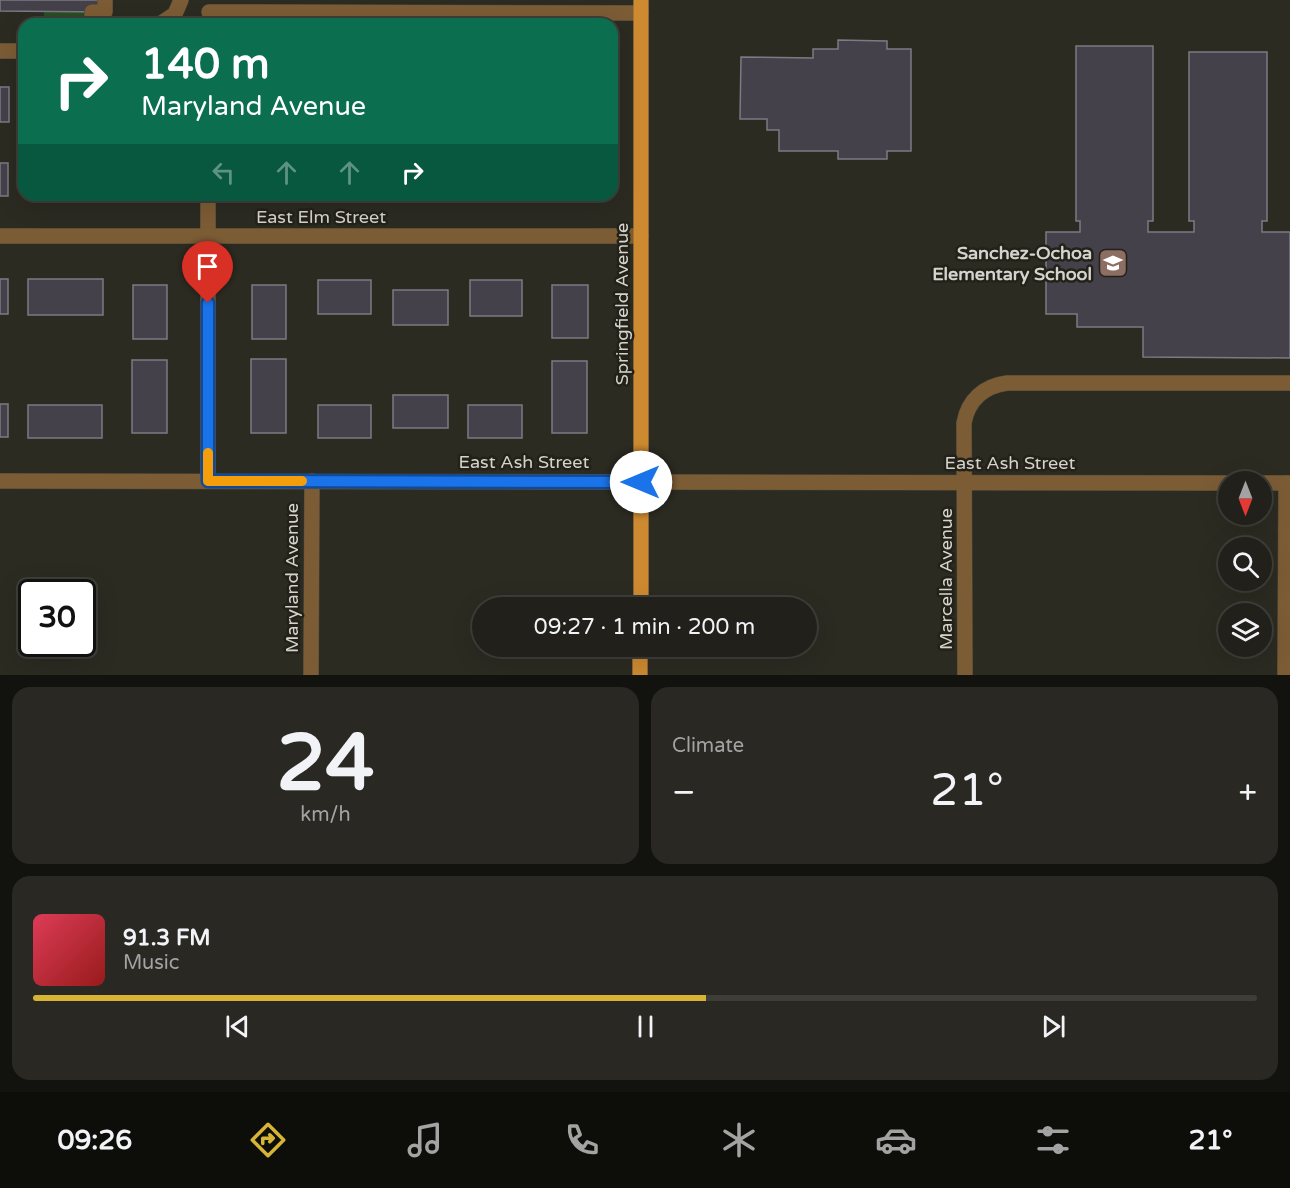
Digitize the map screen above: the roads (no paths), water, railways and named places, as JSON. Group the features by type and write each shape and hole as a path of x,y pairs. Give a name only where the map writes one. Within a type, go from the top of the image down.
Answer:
{"main road":[{"name":"Springfield Avenue","path":"641,6 641,597"},
{"path":"640,657 640,675"}],"street":[{"path":"92,18 93,12 105,12 105,0"},
{"path":"169,18 175,14 181,0"},
{"path":"208,12 361,6 641,6"},
{"path":"0,51 18,51"},
{"path":"208,201 208,481"},
{"name":"East Elm Street","path":"0,236 641,236"},
{"name":"Marcella Avenue","path":"965,675 966,482 963,473 965,416 974,399 996,385 1290,383"},
{"name":"East Ash Street","path":"0,481 1218,483"},
{"name":"Maryland Avenue","path":"311,675 312,481"},
{"path":"1272,483 1288,483 1285,675"}],"place":[{"name":"Sanchez-Ochoa Elementary School","path":"1113,263"}]}
